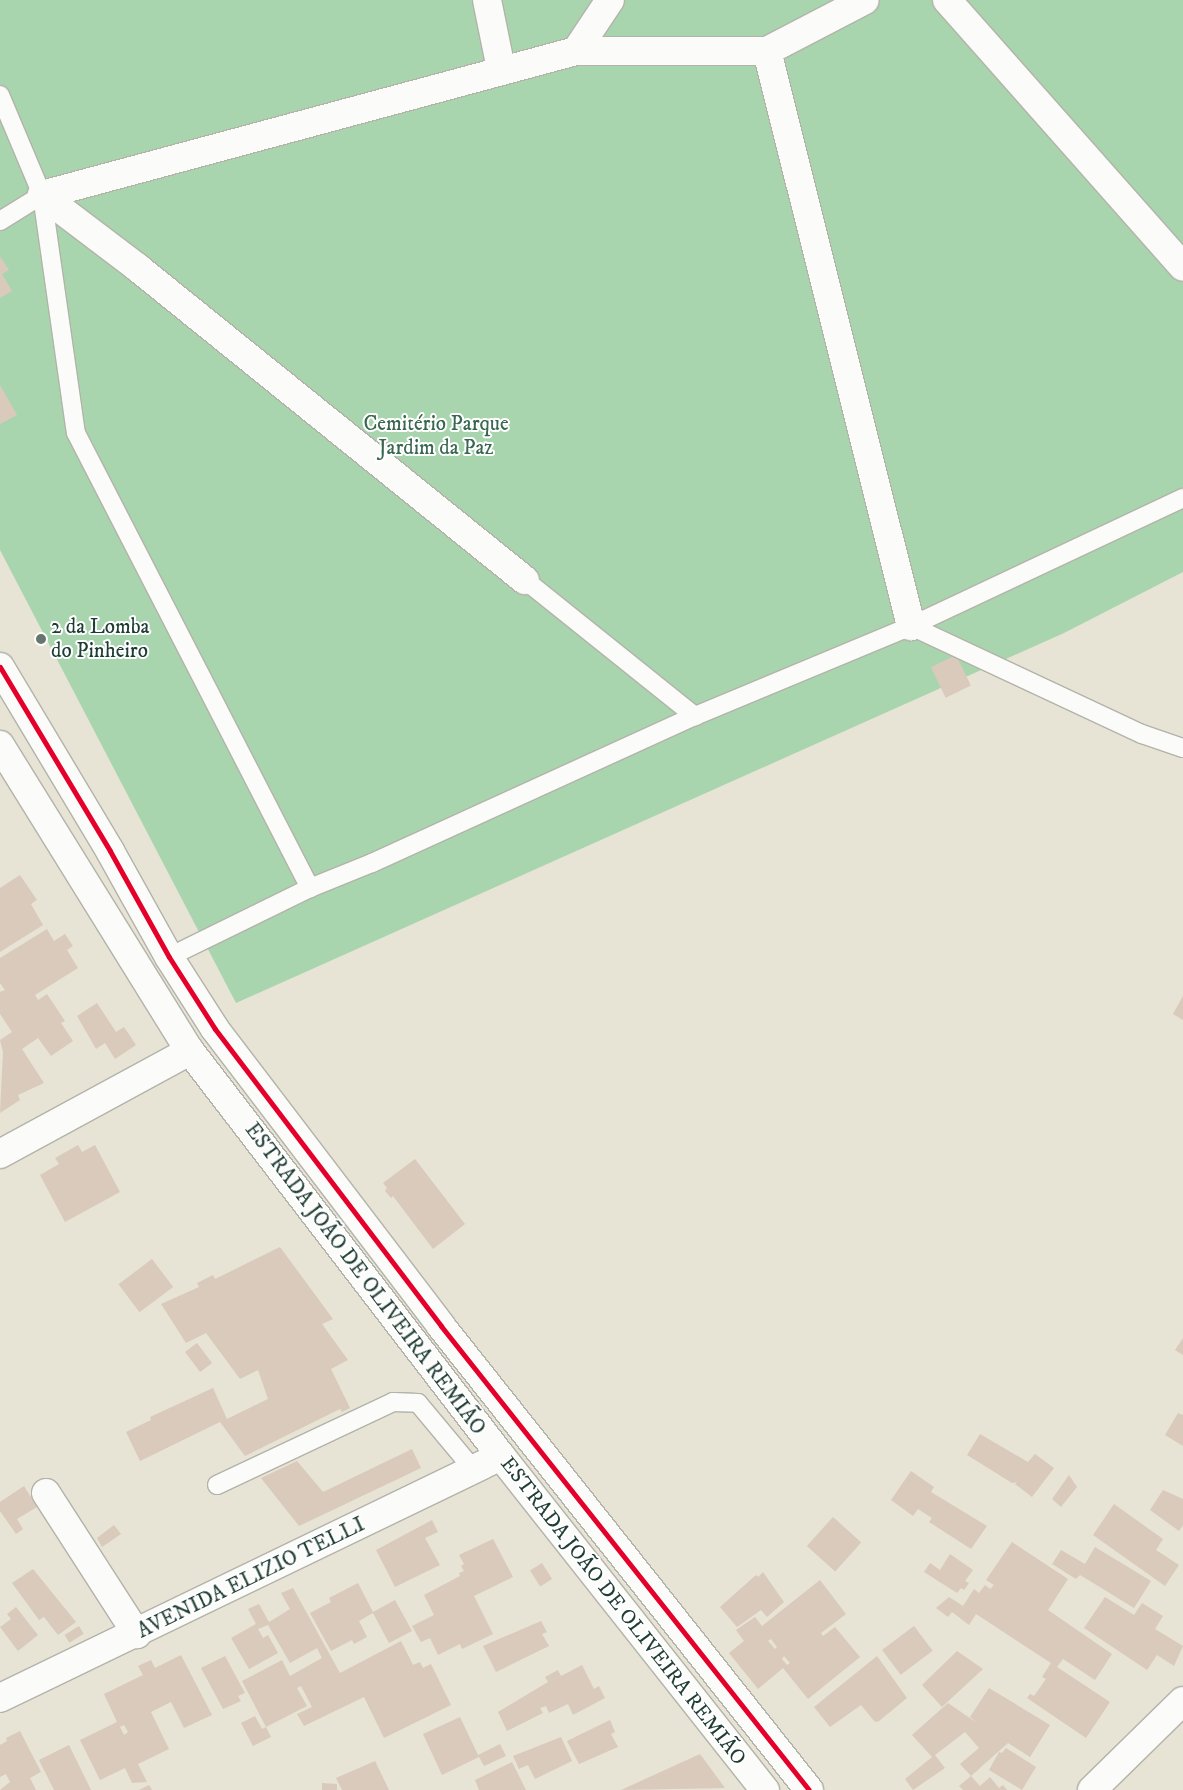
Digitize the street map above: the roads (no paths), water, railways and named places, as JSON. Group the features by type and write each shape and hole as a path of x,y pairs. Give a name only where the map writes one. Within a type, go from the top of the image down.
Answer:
{"street":[{"path":"487,0 501,69"},
{"path":"576,51 610,0"},
{"path":"42,196 501,69 576,51 767,51 865,0"},
{"path":"947,0 1183,266"},
{"path":"767,51 911,626"},
{"path":"42,196 138,268 525,580"},
{"name":"ESTRADA JOÃO DE OLIVEIRA REMIÃO","path":"0,667 110,851 169,956 215,1029 440,1326 809,1790"},
{"name":"ESTRADA JOÃO DE OLIVEIRA REMIÃO","path":"0,747 190,1051 501,1456 765,1790"},
{"path":"0,1154 190,1051"},
{"name":"AVENIDA ELIZIO TELLI","path":"0,1698 137,1634 501,1456"},
{"path":"46,1493 137,1634"},
{"path":"1092,1790 1183,1701"}],"lane":[{"path":"0,95 42,196 76,433 310,888"},
{"path":"0,221 42,196"},
{"path":"169,956 310,888 372,863 695,716 911,626 1183,498"},
{"path":"525,580 695,716"},
{"path":"911,626 1142,734 1183,748"},
{"path":"217,1485 393,1402 418,1403 473,1469"}],"place":[{"name":"2 da Lomba do Pinheiro","path":"41,639"}],"park label":[{"name":"Cemitério Parque Jardim da Paz","path":"436,436"}]}
